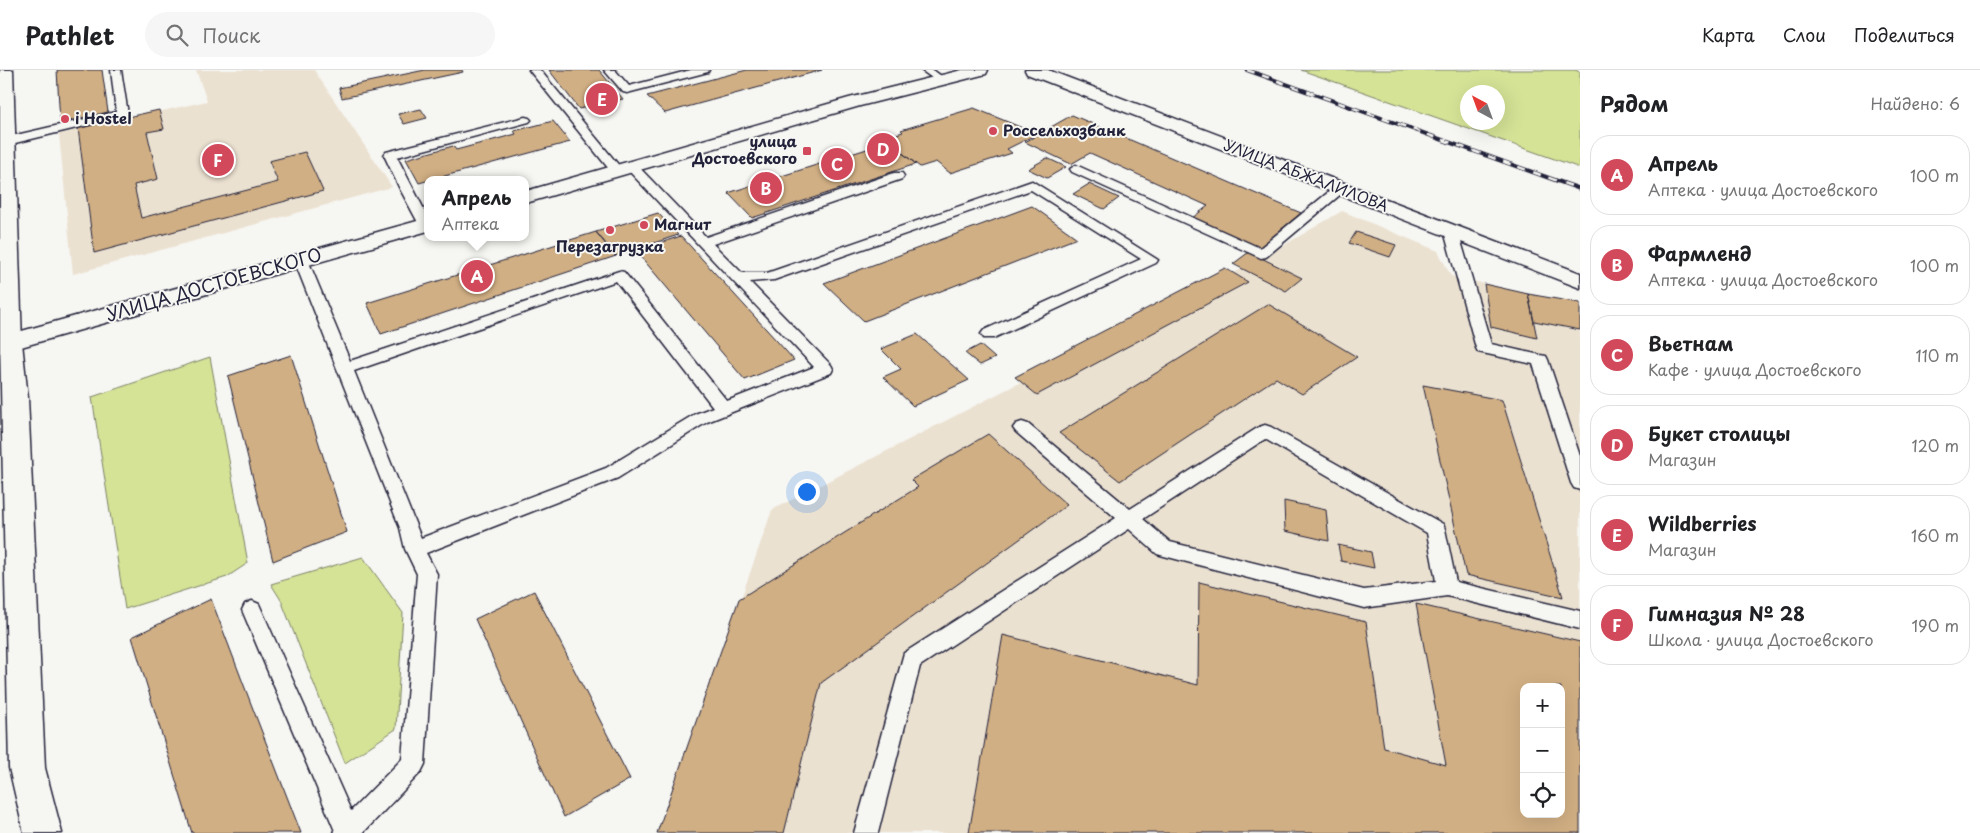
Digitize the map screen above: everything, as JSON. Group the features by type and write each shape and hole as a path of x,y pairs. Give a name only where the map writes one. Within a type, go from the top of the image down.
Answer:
{"street":[{"path":"5,70 5,344 8,406 28,768 43,833"},
{"path":"529,196 855,102 944,81 980,70"},
{"name":"УЛИЦА АБЖАЛИЛОВА","path":"1033,70 1580,281"},
{"name":"УЛИЦА ДОСТОЕВСКОГО","path":"5,344 424,225"}],"lane":[{"path":"5,129 122,114 116,70"},
{"path":"415,549 612,473 701,418 825,369 704,242 624,169 534,70"},
{"path":"609,70 627,90 704,70"},
{"path":"926,70 944,81"},
{"path":"424,219 406,189 390,155 525,120"},
{"path":"1076,169 1261,254 1341,189"},
{"path":"704,242 898,176"},
{"path":"738,278 769,277 1032,185 1151,260 989,334"},
{"path":"1451,231 1484,348 1540,360 1580,483"},
{"path":"252,610 347,833 414,764 427,574 415,549 301,260"},
{"path":"344,369 619,274 724,409"},
{"path":"1022,428 1164,548 1364,599 1447,588 1580,620"},
{"path":"866,833 911,660 1265,431 1436,529 1447,588"}],"shaded area":[{"path":"196,70 314,70 392,187 73,274 59,134 207,101"},
{"path":"1342,211 1438,251 1451,276 1528,294 1534,321 1580,330 1580,833 659,833 772,510 1257,261"}],"green space":[{"path":"1301,70 1575,70 1580,72 1580,168 1472,130 1505,130 1505,85 1460,85 1460,126"},
{"path":"210,357 248,563 227,577 125,609 92,397"},
{"path":"363,557 403,613 396,729 345,763 281,600 271,584"}],"building":[{"path":"57,70 102,70 108,112 60,123"},
{"path":"425,70 462,70 463,72 342,98 339,88"},
{"path":"549,70 599,70 623,99 579,109"},
{"path":"747,70 822,70 665,113 647,96"},
{"path":"974,108 1037,134 1007,149 1012,153 950,173 936,162 920,167 883,138 903,132 901,130"},
{"path":"421,109 427,118 404,124 398,114"},
{"path":"159,110 164,129 147,132 158,179 134,185 141,218 278,182 269,161 305,152 323,191 94,253 78,128"},
{"path":"1072,115 1301,213 1259,248 1192,218 1208,206 1090,153 1071,164 1025,142"},
{"path":"553,121 570,142 445,176 424,176 424,182 419,183 406,159 453,146 456,150 516,134 514,131"},
{"path":"889,142 916,164 752,218 728,193"},
{"path":"1047,158 1066,167 1047,178 1028,169"},
{"path":"1089,184 1119,198 1104,209 1073,194"},
{"path":"1032,206 1077,238 864,321 824,283"},
{"path":"658,213 678,235 615,256 596,232"},
{"path":"596,232 616,256 381,334 367,303"},
{"path":"1356,232 1396,245 1390,257 1349,243"},
{"path":"681,236 794,360 745,380 636,251"},
{"path":"1249,252 1302,278 1286,291 1233,264"},
{"path":"1225,268 1248,282 1037,395 1015,377"},
{"path":"1484,284 1528,294 1537,338 1491,327"},
{"path":"1528,294 1580,303 1580,330 1534,321"},
{"path":"1268,304 1357,357 1302,394 1276,378 1120,481 1059,433"},
{"path":"917,334 969,380 913,406 883,377 901,369 881,349"},
{"path":"980,345 995,358 980,365 965,353"},
{"path":"291,355 347,532 273,561 228,376"},
{"path":"1423,385 1502,400 1563,597 1466,575"},
{"path":"988,434 1067,505 821,683 784,833 657,833 739,599 918,487 911,480"},
{"path":"1284,501 1326,510 1329,541 1285,531"},
{"path":"1338,545 1371,552 1374,568 1341,561"},
{"path":"1199,582 1366,622 1384,748 1446,765 1416,604 1580,642 1580,833 969,833 1003,635 1198,685"},
{"path":"534,591 630,779 564,817 475,619"},
{"path":"211,599 301,833 192,833 132,637"}],"railway":[{"path":"1247,70 1580,189"}],"place":[{"name":"Wildberries","path":"602,99"},
{"name":"i Hostel","path":"65,119"},
{"name":"Россельхозбанк","path":"993,131"},
{"name":"Букет столицы","path":"883,149"},
{"name":"улица Достоевского","path":"807,151"},
{"name":"Гимназия № 28","path":"218,160"},
{"name":"Вьетнам","path":"837,164"},
{"name":"Фармленд","path":"766,188"},
{"name":"Магнит","path":"644,225"},
{"name":"Перезагрузка","path":"610,230"},
{"name":"Апрель","path":"477,276"}]}
